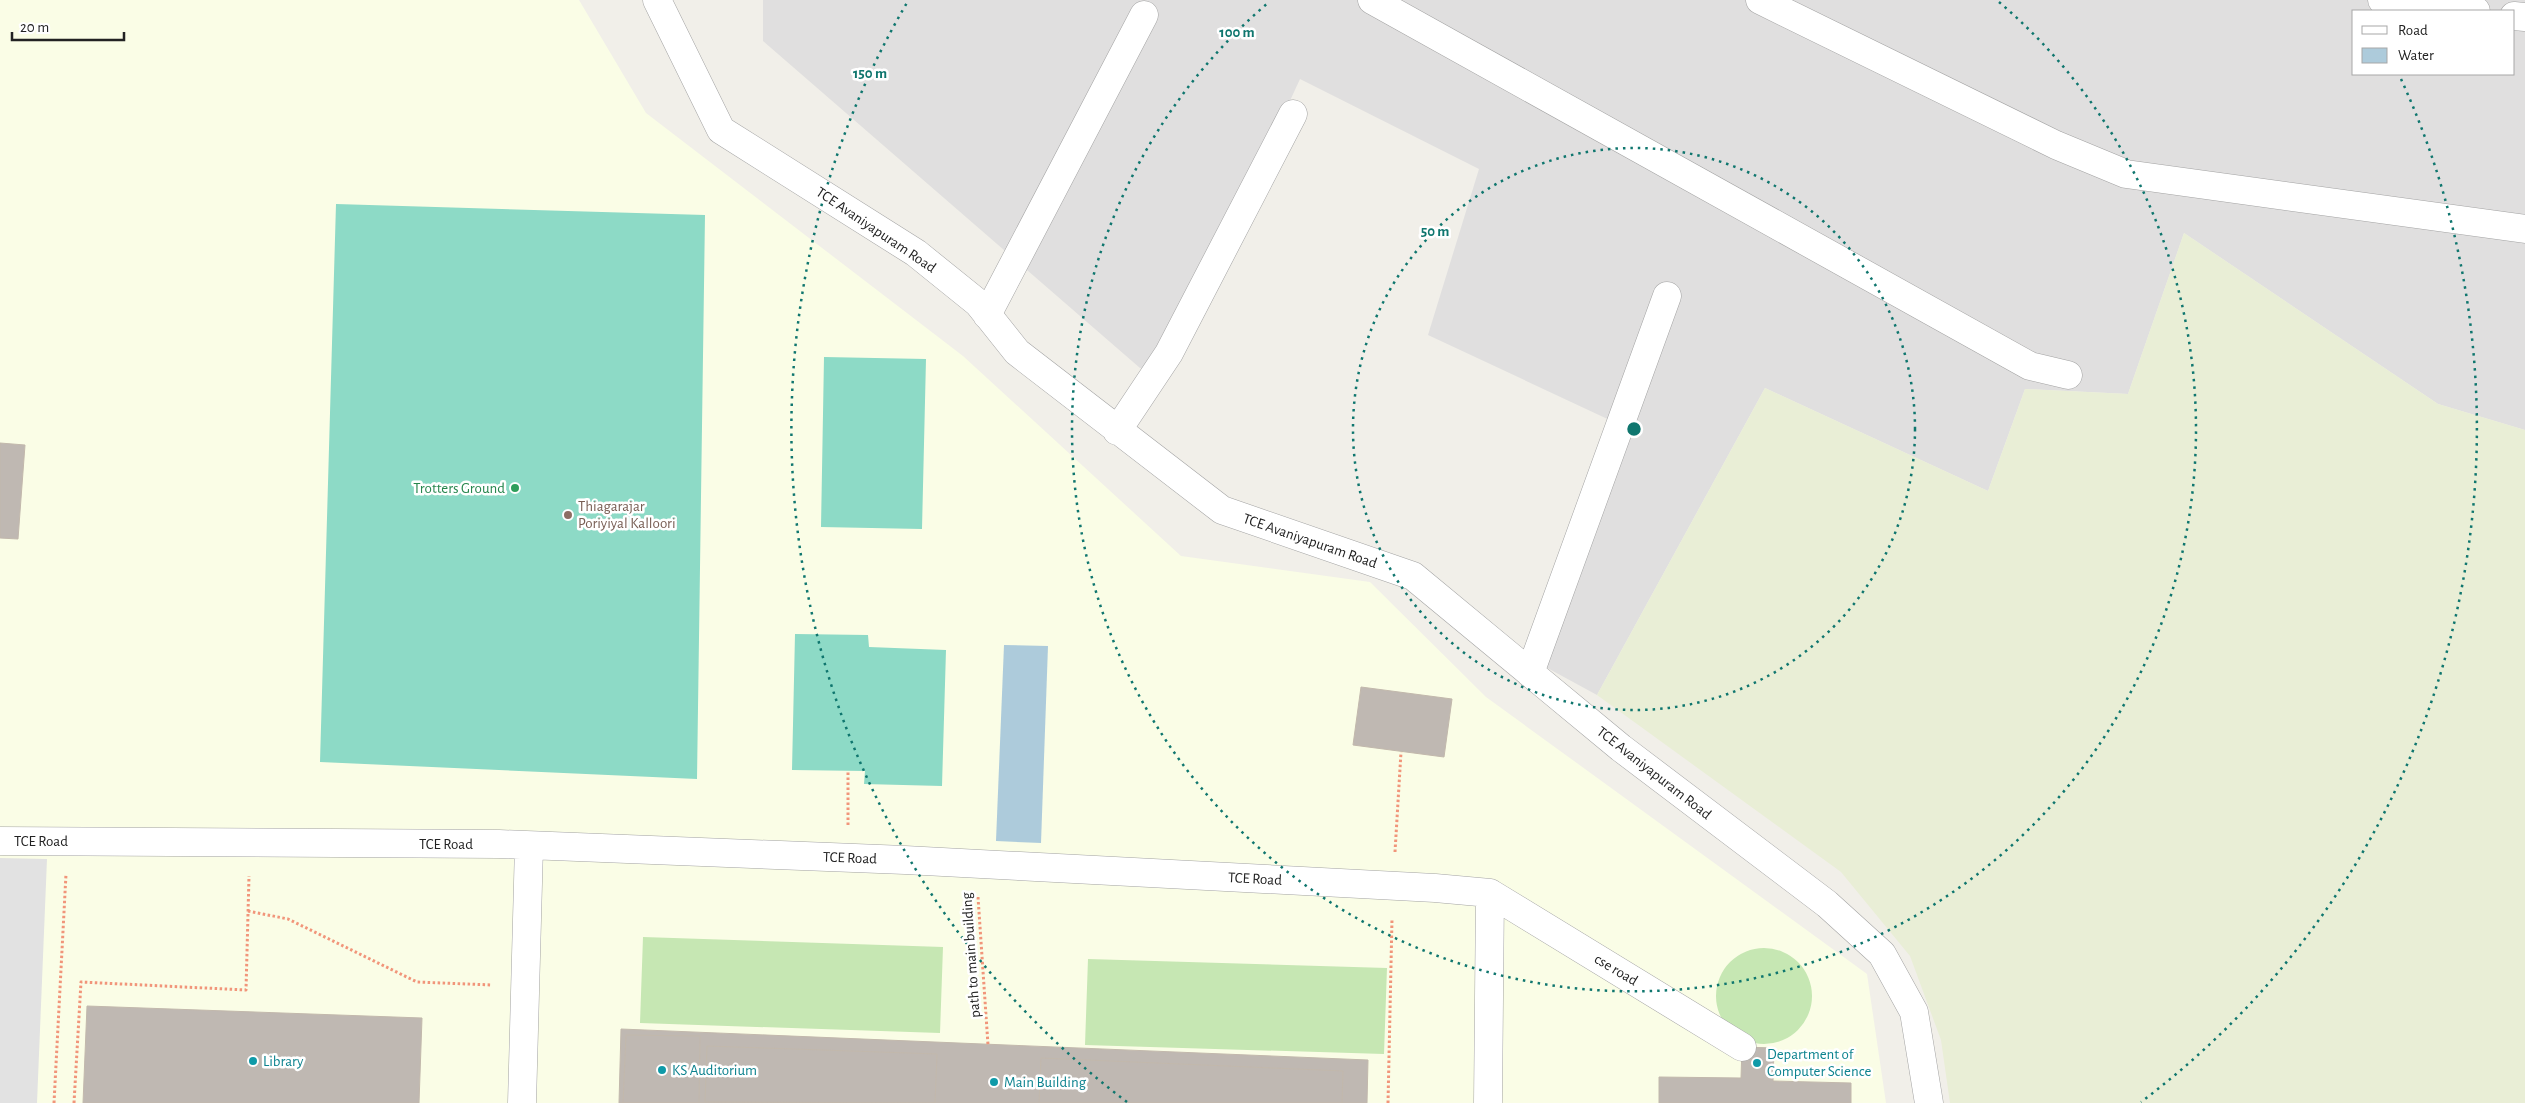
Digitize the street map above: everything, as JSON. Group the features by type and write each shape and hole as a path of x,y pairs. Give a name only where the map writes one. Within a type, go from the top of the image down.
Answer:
{"street":[{"name":"TCE Avaniyapuram Road","path":"657,0 721,130 916,253 978,303 1017,352 1117,431 1222,510 1413,576 1621,748 1827,904 1882,954 1914,1012 1929,1103"},
{"path":"1372,0 2030,366 2068,375"},
{"path":"1760,0 2056,144 2126,174 2525,229"},
{"path":"2382,0 2467,10"},
{"path":"987,315 1144,14"},
{"path":"1117,431 1168,353 1293,114"},
{"path":"1530,673 1668,296"},
{"name":"TCE Road","path":"0,841 529,846 976,864 1490,893"},
{"path":"522,1103 529,846"},
{"path":"1488,1103 1490,893"},
{"name":"cse road","path":"1490,893 1742,1047"}],"path":[{"path":"1388,1103 1392,886 1401,752"},
{"path":"847,858 848,771"},
{"path":"54,1103 68,841"},
{"path":"74,1103 81,982 246,990 250,842"},
{"name":"path to main building","path":"976,864 988,1044"},
{"path":"248,911 288,919 417,982 525,987"}],"shaded area":[{"name":"Thiagarajar Poriyiyal Kalloori","path":"0,0 579,0 646,113 963,356 1181,556 1370,582 1486,697 1867,974 1886,1103 0,1103"},
{"path":"763,0 2525,0 2525,430 2438,404 2184,233 2128,394 2025,389 1988,491 1765,388 1597,695 1540,664 1631,430 1428,335 1479,169 1300,79 1165,371 1140,368 763,41"},
{"path":"2184,233 2438,404 2525,430 2525,1103 1950,1103 1941,1040 1910,956 1841,872 1597,695 1765,388 1988,491 2025,389 2128,394"},
{"path":"0,858 47,859 37,1103 0,1103"}],"green space":[{"name":"Trotters Ground","path":"336,204 705,215 697,779 320,762"},
{"path":"824,357 926,359 922,529 821,527"},
{"path":"795,634 868,635 869,647 946,650 942,786 864,784 865,771 792,770"},
{"path":"643,937 943,947 940,1033 640,1023"},
{"path":"1764,948 1782,952 1798,962 1808,978 1812,996 1808,1014 1798,1030 1782,1040 1764,1044 1746,1040 1730,1030 1720,1014 1716,996 1720,978 1730,962 1746,952"},
{"path":"1088,959 1387,968 1384,1054 1085,1045"}],"water":[{"path":"1004,645 1048,646 1041,843 996,841"}],"building":[{"path":"0,443 25,445 18,539 0,538"},
{"path":"1361,687 1452,699 1444,757 1353,745"},
{"name":"Library","path":"87,1006 422,1018 419,1103 83,1103"},
{"name":"Main Building","path":"621,1029 1368,1060 1367,1103 619,1103"},
{"name":"KS Auditorium","path":"626,1035 700,1036 699,1103 623,1103"},
{"path":"707,1046 937,1054 935,1103 705,1102"},
{"name":"Department of Computer Science","path":"1742,1047 1774,1048 1773,1081 1851,1083 1851,1103 1659,1103 1659,1077 1741,1078"},
{"path":"1041,1058 1343,1071 1342,1103 1039,1103"}],"place":[{"name":"Trotters Ground","path":"515,488"},
{"name":"Thiagarajar Poriyiyal Kalloori","path":"568,515"},
{"name":"Library","path":"253,1061"},
{"name":"Department of Computer Science","path":"1757,1063"},
{"name":"KS Auditorium","path":"662,1070"},
{"name":"Main Building","path":"994,1082"}]}
